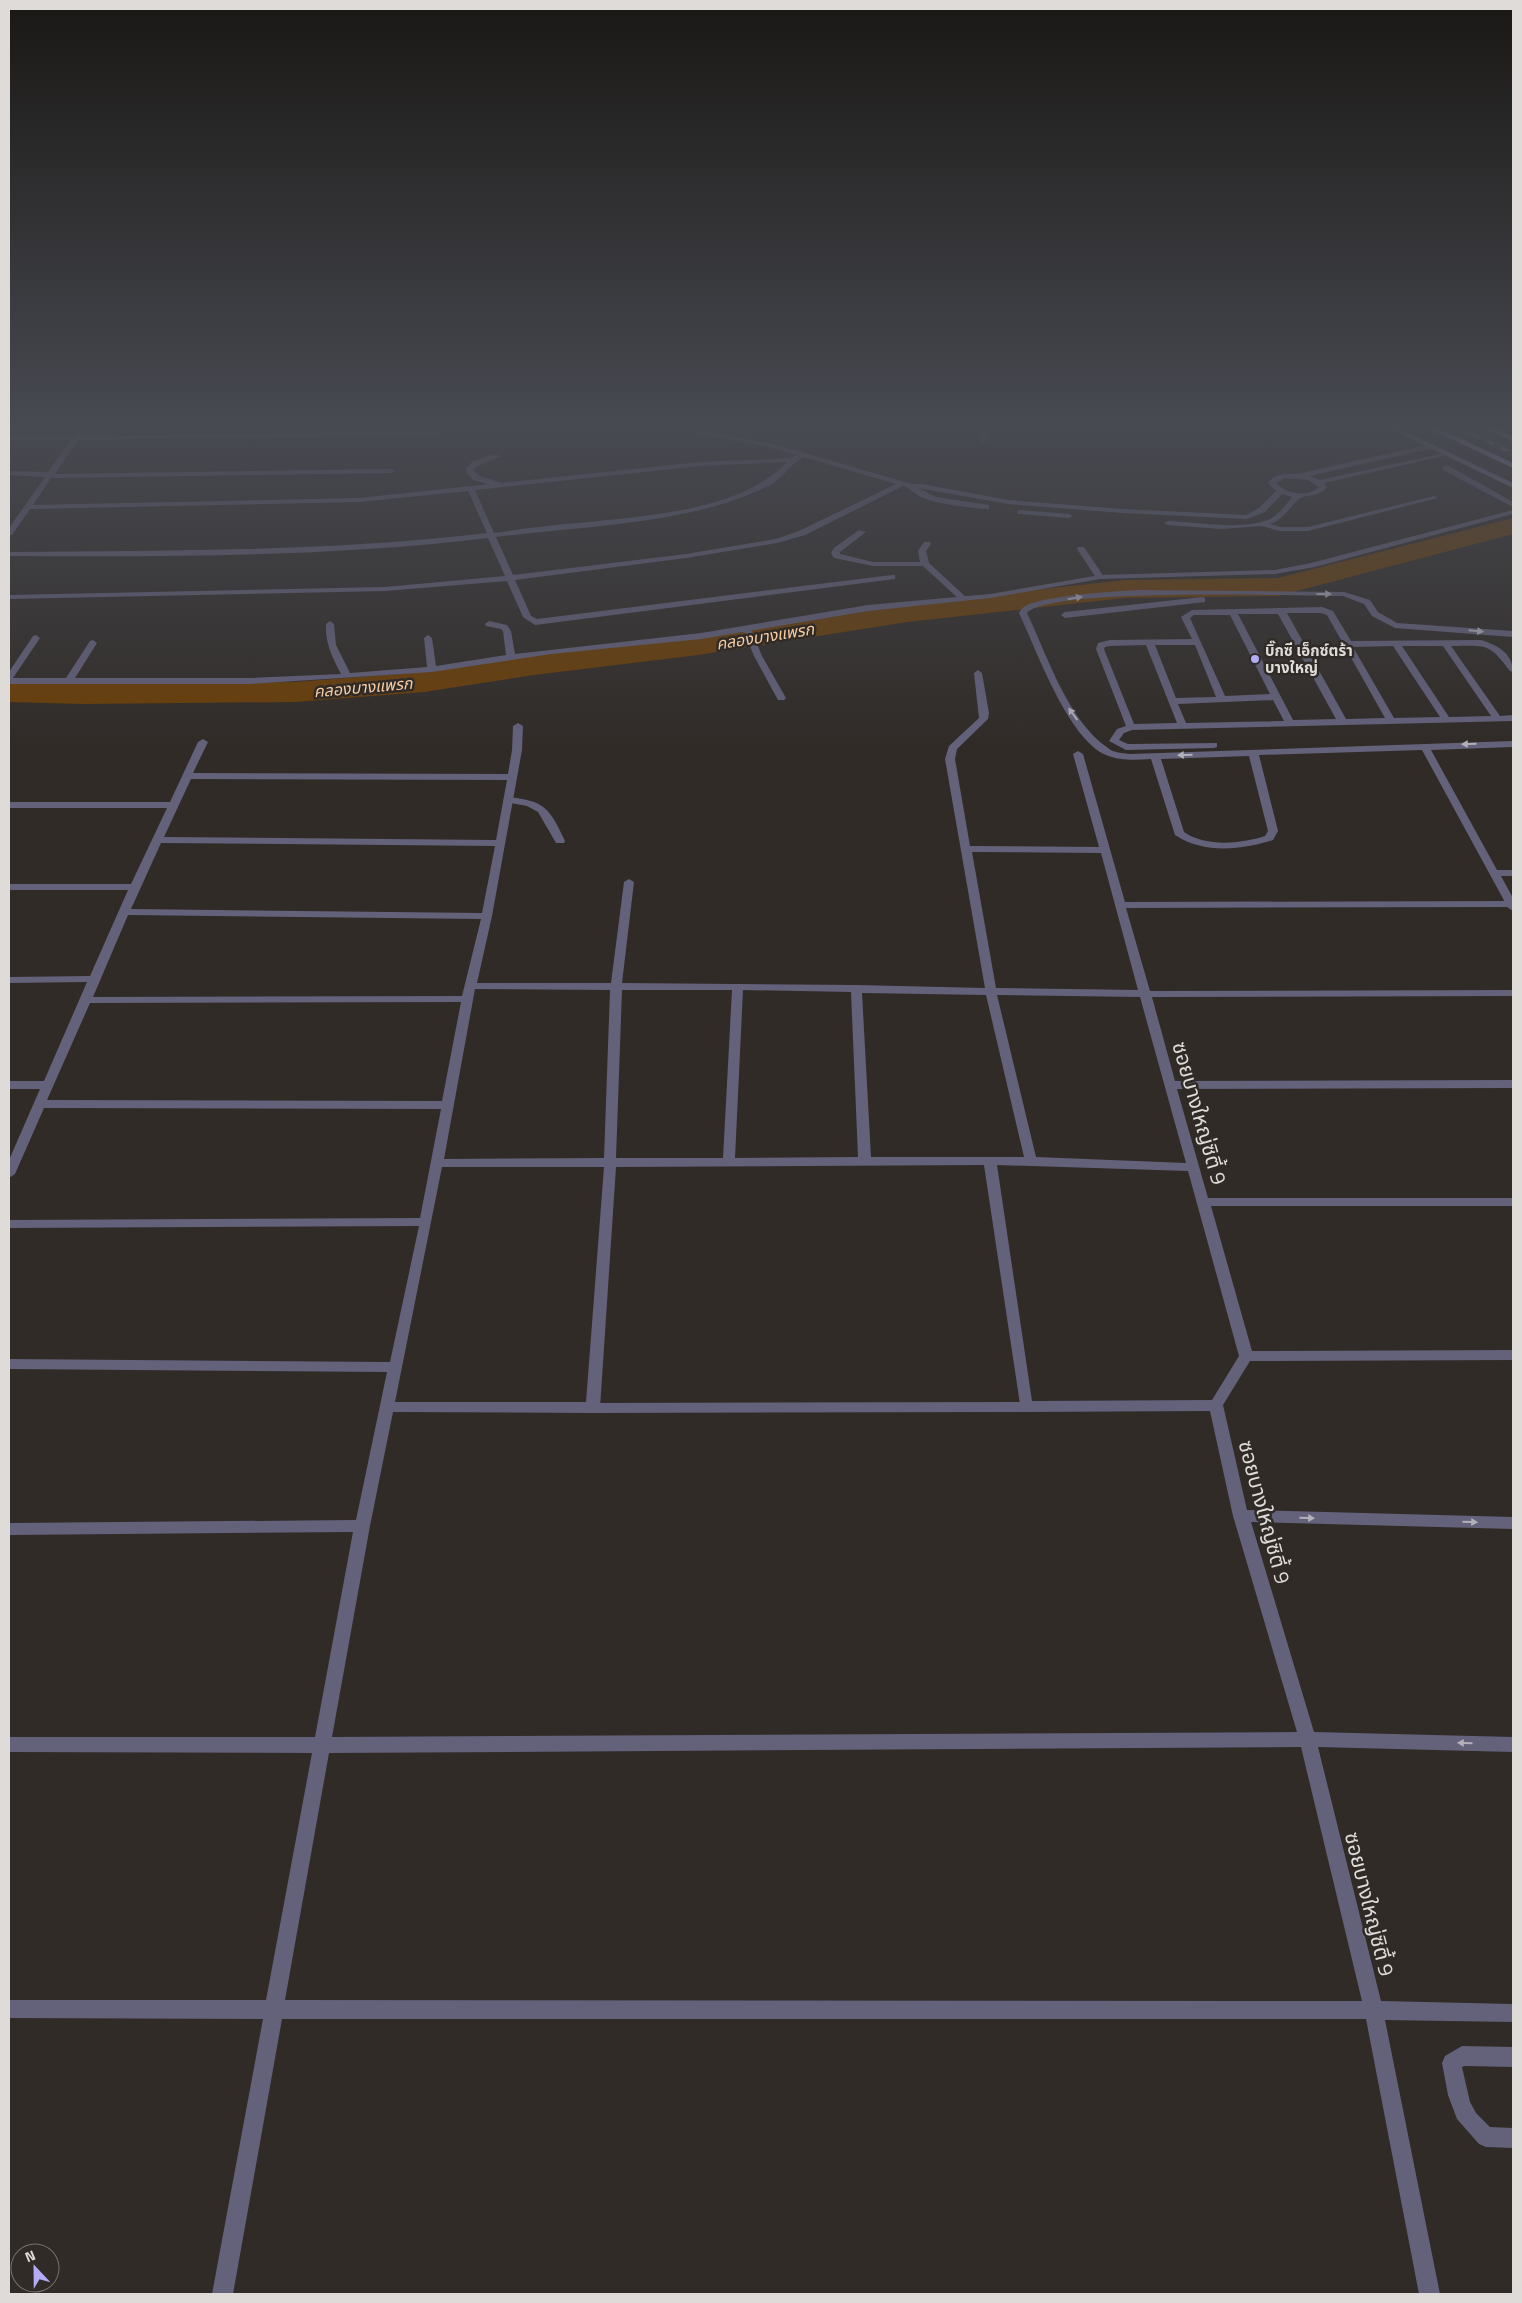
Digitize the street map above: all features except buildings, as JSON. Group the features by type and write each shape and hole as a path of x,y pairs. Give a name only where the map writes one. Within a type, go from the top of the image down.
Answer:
{"street":[{"path":"490,531 527,617 535,622 892,577"},
{"path":"9,554 356,547 522,531"},
{"path":"9,597 376,590 511,579 686,556 777,541 805,531"},
{"path":"9,680 206,682 347,676 432,669 511,657 748,631 868,608 1011,593 1100,577 1274,572 1312,565 1436,531"},
{"path":"862,532 836,550 837,556 873,564 925,564"},
{"path":"928,544 922,551 925,564 963,598"},
{"path":"1081,549 1100,577"},
{"path":"1513,634 1395,625 1375,614 1367,602 1344,594 1138,592 1088,596 1039,604 1027,608 1023,613 1064,701 1084,730 1104,751 1130,757 1513,744"},
{"path":"1066,615 1187,600 1277,599 1308,594"},
{"path":"1281,611 1342,721"},
{"path":"1222,699 1198,642 1185,617 1186,614 1326,611 1330,613 1350,644 1392,720"},
{"path":"1233,612 1289,722"},
{"path":"330,624 329,638 331,647 347,676"},
{"path":"489,624 504,627 507,631 511,657"},
{"path":"748,631 753,645 781,698"},
{"path":"9,680 36,638"},
{"path":"428,638 432,669"},
{"path":"1149,642 1184,726"},
{"path":"1131,727 1100,649 1101,645 1110,643 1198,642"},
{"path":"1350,644 1445,643 1491,645 1497,648 1513,669"},
{"path":"1445,643 1498,718"},
{"path":"68,682 93,644"},
{"path":"1396,644 1446,719"},
{"path":"978,673 984,713 983,719 952,748 950,759 991,992 1031,1161"},
{"path":"1173,701 1275,697"},
{"path":"1409,748 1381,743 1126,747 1114,741 1120,731 1131,727 1513,718"},
{"path":"222,2294 362,1526 426,1222 468,993 487,916 517,750 518,726"},
{"path":"9,1174 46,1085 86,1000 135,886 203,742"},
{"path":"1120,905 1512,906 1425,747"},
{"path":"1155,756 1180,833 1185,839 1194,843 1231,845 1260,842 1270,838 1273,831 1253,752"},
{"name":"ซอยบางใหญ่ซิตี้ 9","path":"1078,754 1246,1356"},
{"path":"187,776 512,777"},
{"path":"508,800 537,804 544,810 560,841"},
{"path":"9,805 173,805"},
{"path":"158,840 499,843"},
{"path":"966,849 1104,850"},
{"path":"1494,873 1513,873"},
{"path":"593,1408 610,1164 616,986 629,882"},
{"path":"9,887 135,886"},
{"path":"124,912 487,916"},
{"path":"9,980 94,980"},
{"path":"86,1000 468,993 616,986 856,988 1145,994 1513,993"},
{"path":"729,1162 738,987"},
{"path":"856,988 865,1163"},
{"path":"1170,1085 1513,1084"},
{"path":"9,1085 46,1085"},
{"path":"39,1104 447,1105"},
{"path":"990,1161 1026,1407"},
{"path":"436,1163 610,1164 1031,1161 1193,1167"},
{"path":"1203,1202 1513,1202"},
{"path":"9,1224 426,1222"},
{"path":"388,1408 1216,1405 1246,1356 1513,1355"},
{"path":"9,1364 396,1367"},
{"name":"ซอยบางใหญ่ซิตี้ 9","path":"1216,1405 1241,1516 1308,1739 1374,2010 1430,2294"},
{"path":"1241,1516 1513,1523"},
{"path":"9,1529 362,1526"},
{"path":"9,1744 321,1745 1308,1739 1513,1744"},
{"path":"9,2008 274,2010 1374,2010 1513,2013"},
{"path":"1513,2056 1462,2056 1452,2063 1460,2106 1474,2127 1486,2137 1513,2138"}],"waterway":[{"name":"คลองบางแพรก","path":"9,692 83,694 295,692 424,682 534,665 698,646 907,613 1125,589 1278,587 1492,531"}],"place":[{"name":"บิ๊กซี เอ็กซ์ตร้า บางใหญ่","path":"1255,659"}]}
